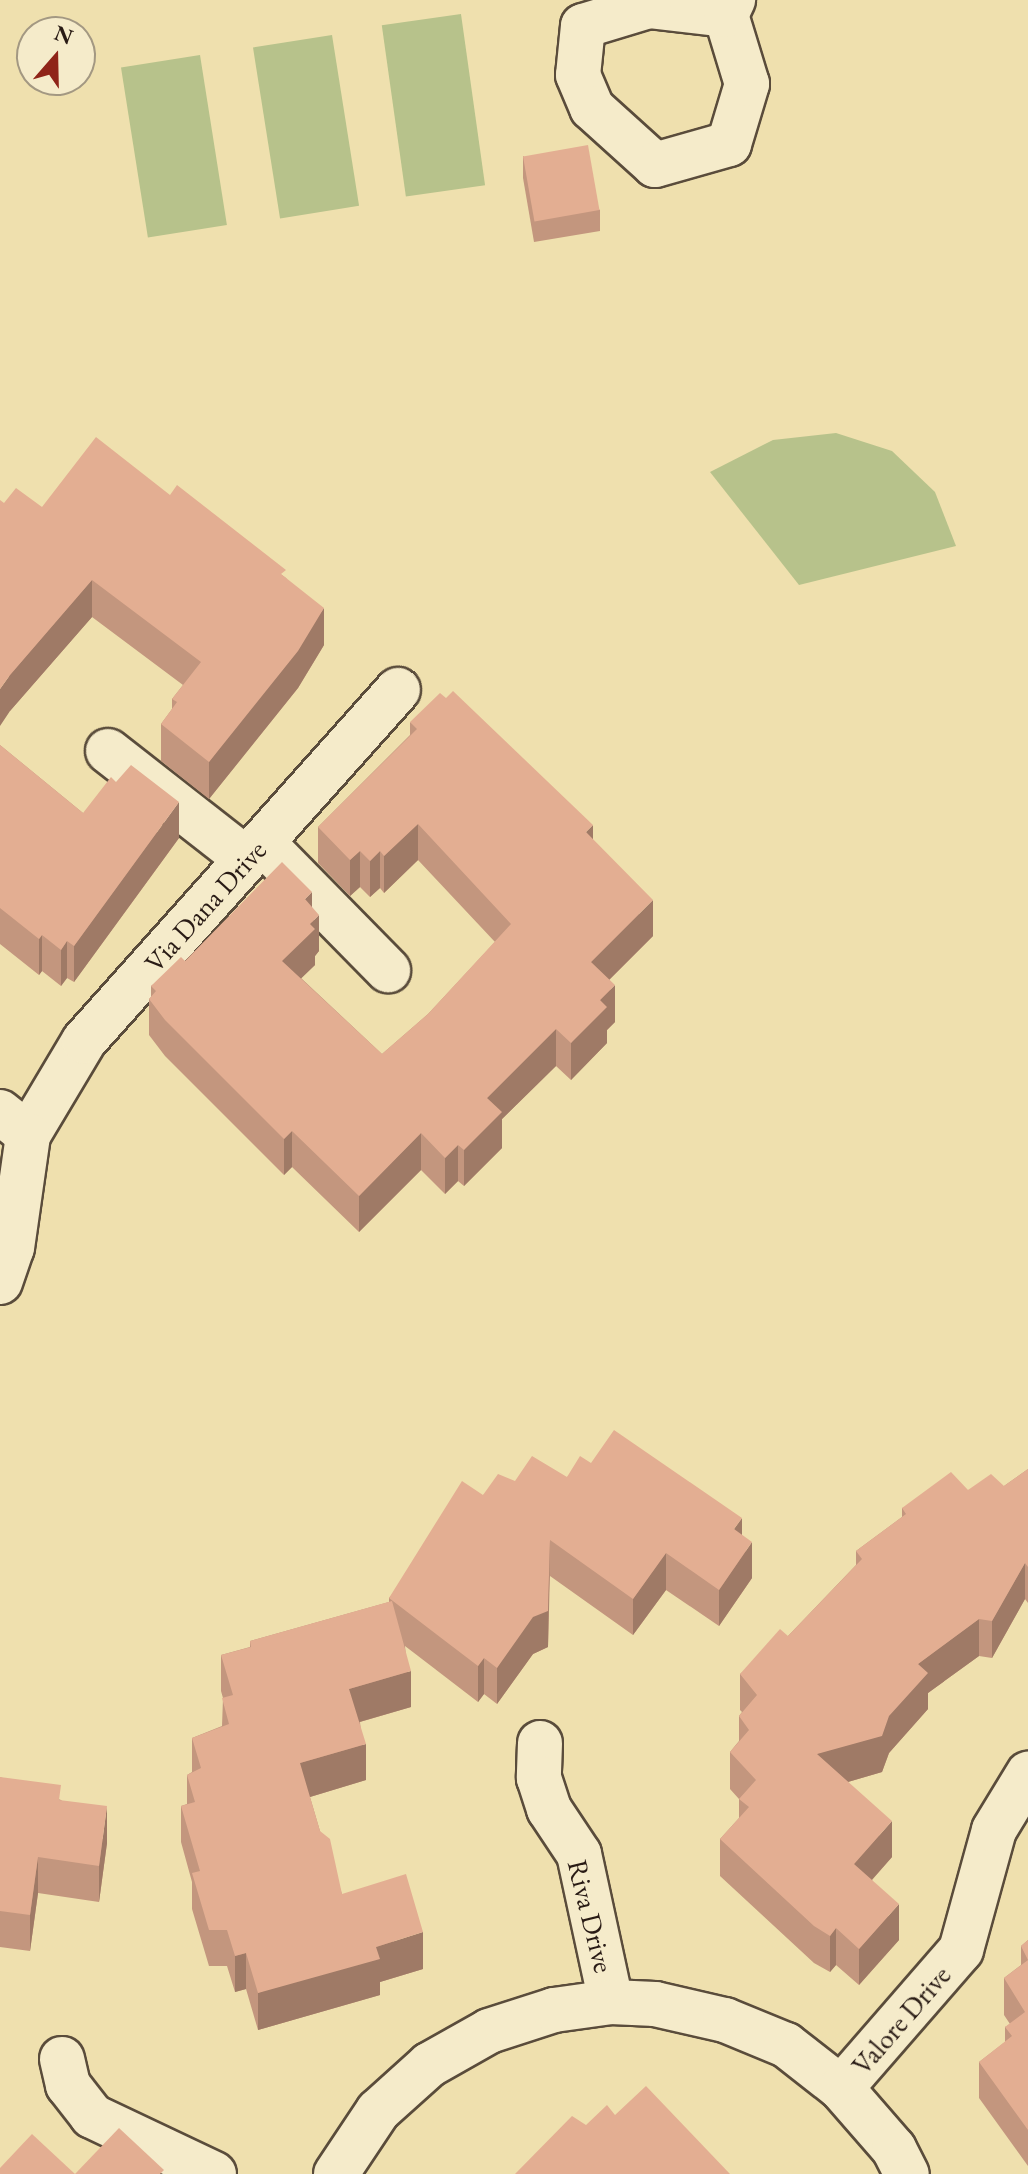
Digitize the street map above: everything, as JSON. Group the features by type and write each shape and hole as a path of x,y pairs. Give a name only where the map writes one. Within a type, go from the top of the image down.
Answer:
{"street":[{"name":"Via Dana Drive","path":"14,1123 398,690"},
{"path":"108,751 254,850 388,970"},
{"path":"0,1282 12,1248 14,1123"},
{"name":"Riva Drive","path":"540,1743 539,1778 549,1809 579,1854 611,2002"},
{"name":"Valore Drive","path":"841,2088 961,1950 994,1830 1028,1774"},
{"path":"336,2174 378,2111 429,2065 489,2031 554,2010 611,2002 655,2004 725,2020 786,2045 841,2088 894,2149 907,2174"},
{"path":"62,2059 68,2085 92,2116 214,2174"}],"green space":[{"path":"461,14 485,185 406,196 382,25"},
{"path":"332,35 359,206 280,218 253,48"},
{"path":"200,55 227,225 148,237 121,68"},
{"path":"836,433 892,451 935,492 956,546 799,585 710,472 773,440"}],"building":[{"path":"588,145 599,210 534,221 523,156"},
{"path":"96,437 170,495 177,485 286,570 281,574 324,608 298,651 209,762 161,724 177,702 172,699 201,662 92,580 0,689 0,500 4,503 16,488 42,507"},
{"path":"453,691 593,825 586,832 653,900 591,962 615,985 600,1000 607,1007 571,1043 556,1029 487,1098 502,1112 464,1150 458,1145 445,1158 421,1133 359,1196 292,1131 284,1139 165,1020 149,999 156,991 151,986 181,957 185,961 282,862 312,892 305,899 319,915 310,924 315,929 282,961 382,1054 428,1014 511,924 418,824 384,856 380,851 370,861 360,851 350,860 318,827 417,729 410,722 440,693 446,698"},
{"path":"0,745 83,813 111,777 116,782 131,765 179,802 74,946 67,941 61,950 42,935 39,939 0,908"},
{"path":"614,1430 742,1518 734,1529 752,1542 719,1590 666,1553 633,1599 550,1540 548,1611 533,1617 497,1668 484,1658 478,1666 389,1598 462,1481 483,1495 498,1474 515,1481 532,1456 567,1477 580,1456 591,1463"},
{"path":"1028,1469 1028,1567 1025,1563 992,1621 979,1619 918,1664 928,1673 889,1716 882,1736 817,1754 892,1821 854,1864 899,1904 859,1949 836,1928 830,1936 814,1926 720,1839 749,1807 739,1799 756,1780 730,1752 749,1730 739,1716 757,1695 740,1674 780,1629 788,1636 862,1559 856,1551 906,1514 902,1508 951,1472 968,1490 991,1474 1004,1486"},
{"path":"392,1601 411,1671 349,1689 366,1744 300,1763 320,1831 330,1839 342,1894 406,1874 423,1932 376,1947 380,1959 258,1993 246,1953 235,1956 227,1930 209,1930 192,1873 200,1871 181,1806 195,1802 187,1775 201,1768 192,1738 229,1724 222,1698 233,1695 221,1655 251,1647 250,1641"},
{"path":"0,1777 61,1785 59,1800 107,1806 99,1866 38,1857 30,1915 0,1911"},
{"path":"1028,1940 1028,1960 1021,1946"},
{"path":"1028,1960 1028,2130 979,2062 1012,2036 1005,2027 1025,2012 1004,1978"},
{"path":"646,2086 730,2174 515,2174 572,2116 586,2125 607,2105 615,2115"},
{"path":"119,2128 164,2170 160,2174 75,2174"},
{"path":"32,2134 75,2174 0,2174 0,2168"}]}
